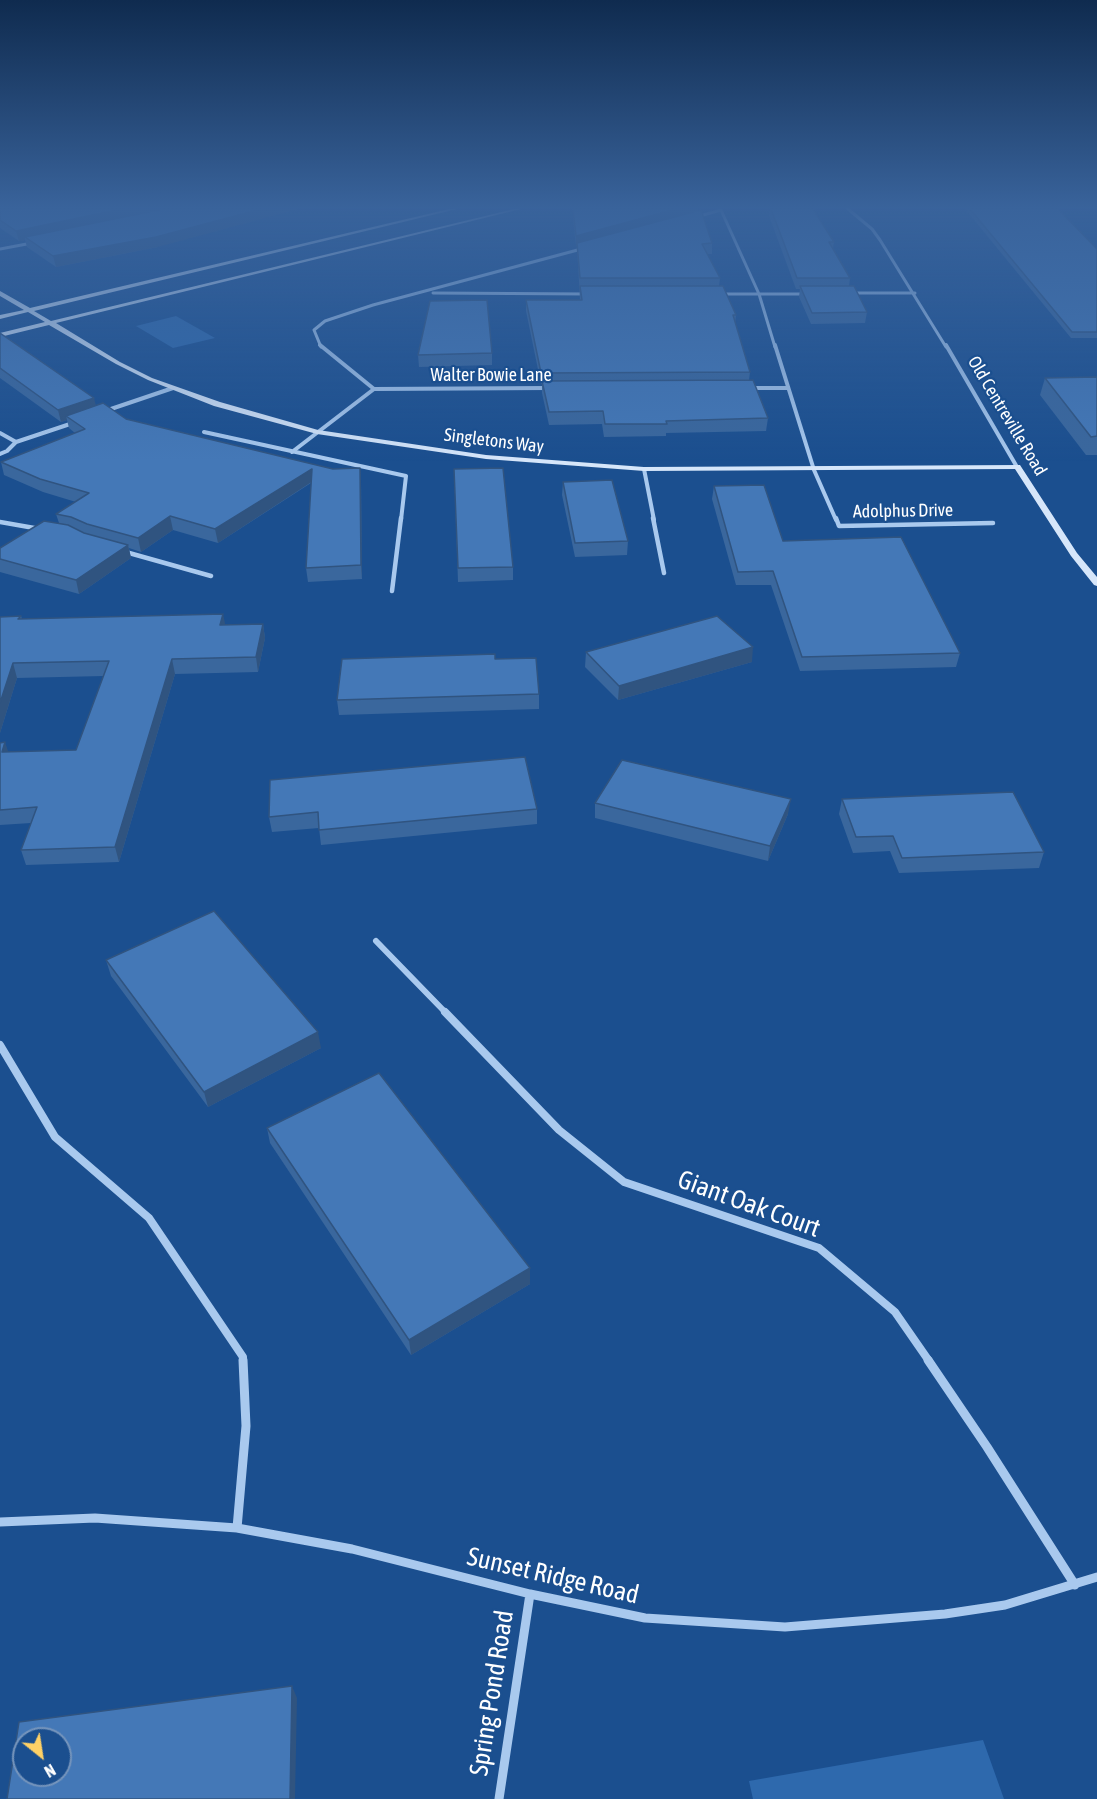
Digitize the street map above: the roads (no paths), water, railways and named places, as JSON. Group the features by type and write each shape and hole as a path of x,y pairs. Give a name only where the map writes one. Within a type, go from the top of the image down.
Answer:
{"street":[{"name":"Singletons Way","path":"0,293 118,363 173,388 217,404 317,432 486,457 644,469 814,470 1017,467"},
{"path":"0,317 101,293"},
{"path":"0,335 173,293"},
{"path":"292,452 374,389 321,347 314,330 325,321 345,313 423,293 591,294"},
{"path":"843,294 915,293"},
{"name":"Old Centreville Road","path":"915,293 1017,467 1074,554 1097,583"},
{"path":"711,294 807,294"},
{"path":"759,294 814,470"},
{"path":"94,415 173,388"},
{"name":"Walter Bowie Lane","path":"374,389 552,388"},
{"path":"741,388 788,388"},
{"path":"0,454 16,442 83,419"},
{"path":"204,432 406,476 392,591"},
{"path":"0,433 16,442"},
{"path":"644,469 664,573"},
{"name":"Adolphus Drive","path":"814,470 839,526 993,523"},
{"path":"1,524 50,531"},
{"path":"111,548 211,576"},
{"name":"Giant Oak Court","path":"376,941 559,1130 624,1182 819,1248 895,1312 987,1446 1075,1586"},
{"path":"0,1045 55,1137 149,1218 243,1357 246,1426 237,1528"},
{"name":"Sunset Ridge Road","path":"0,1522 95,1518 237,1528 352,1549 530,1594 645,1618 785,1626 945,1614 1005,1605 1075,1586 1097,1577"},
{"name":"Spring Pond Road","path":"499,1799 530,1594"}]}
